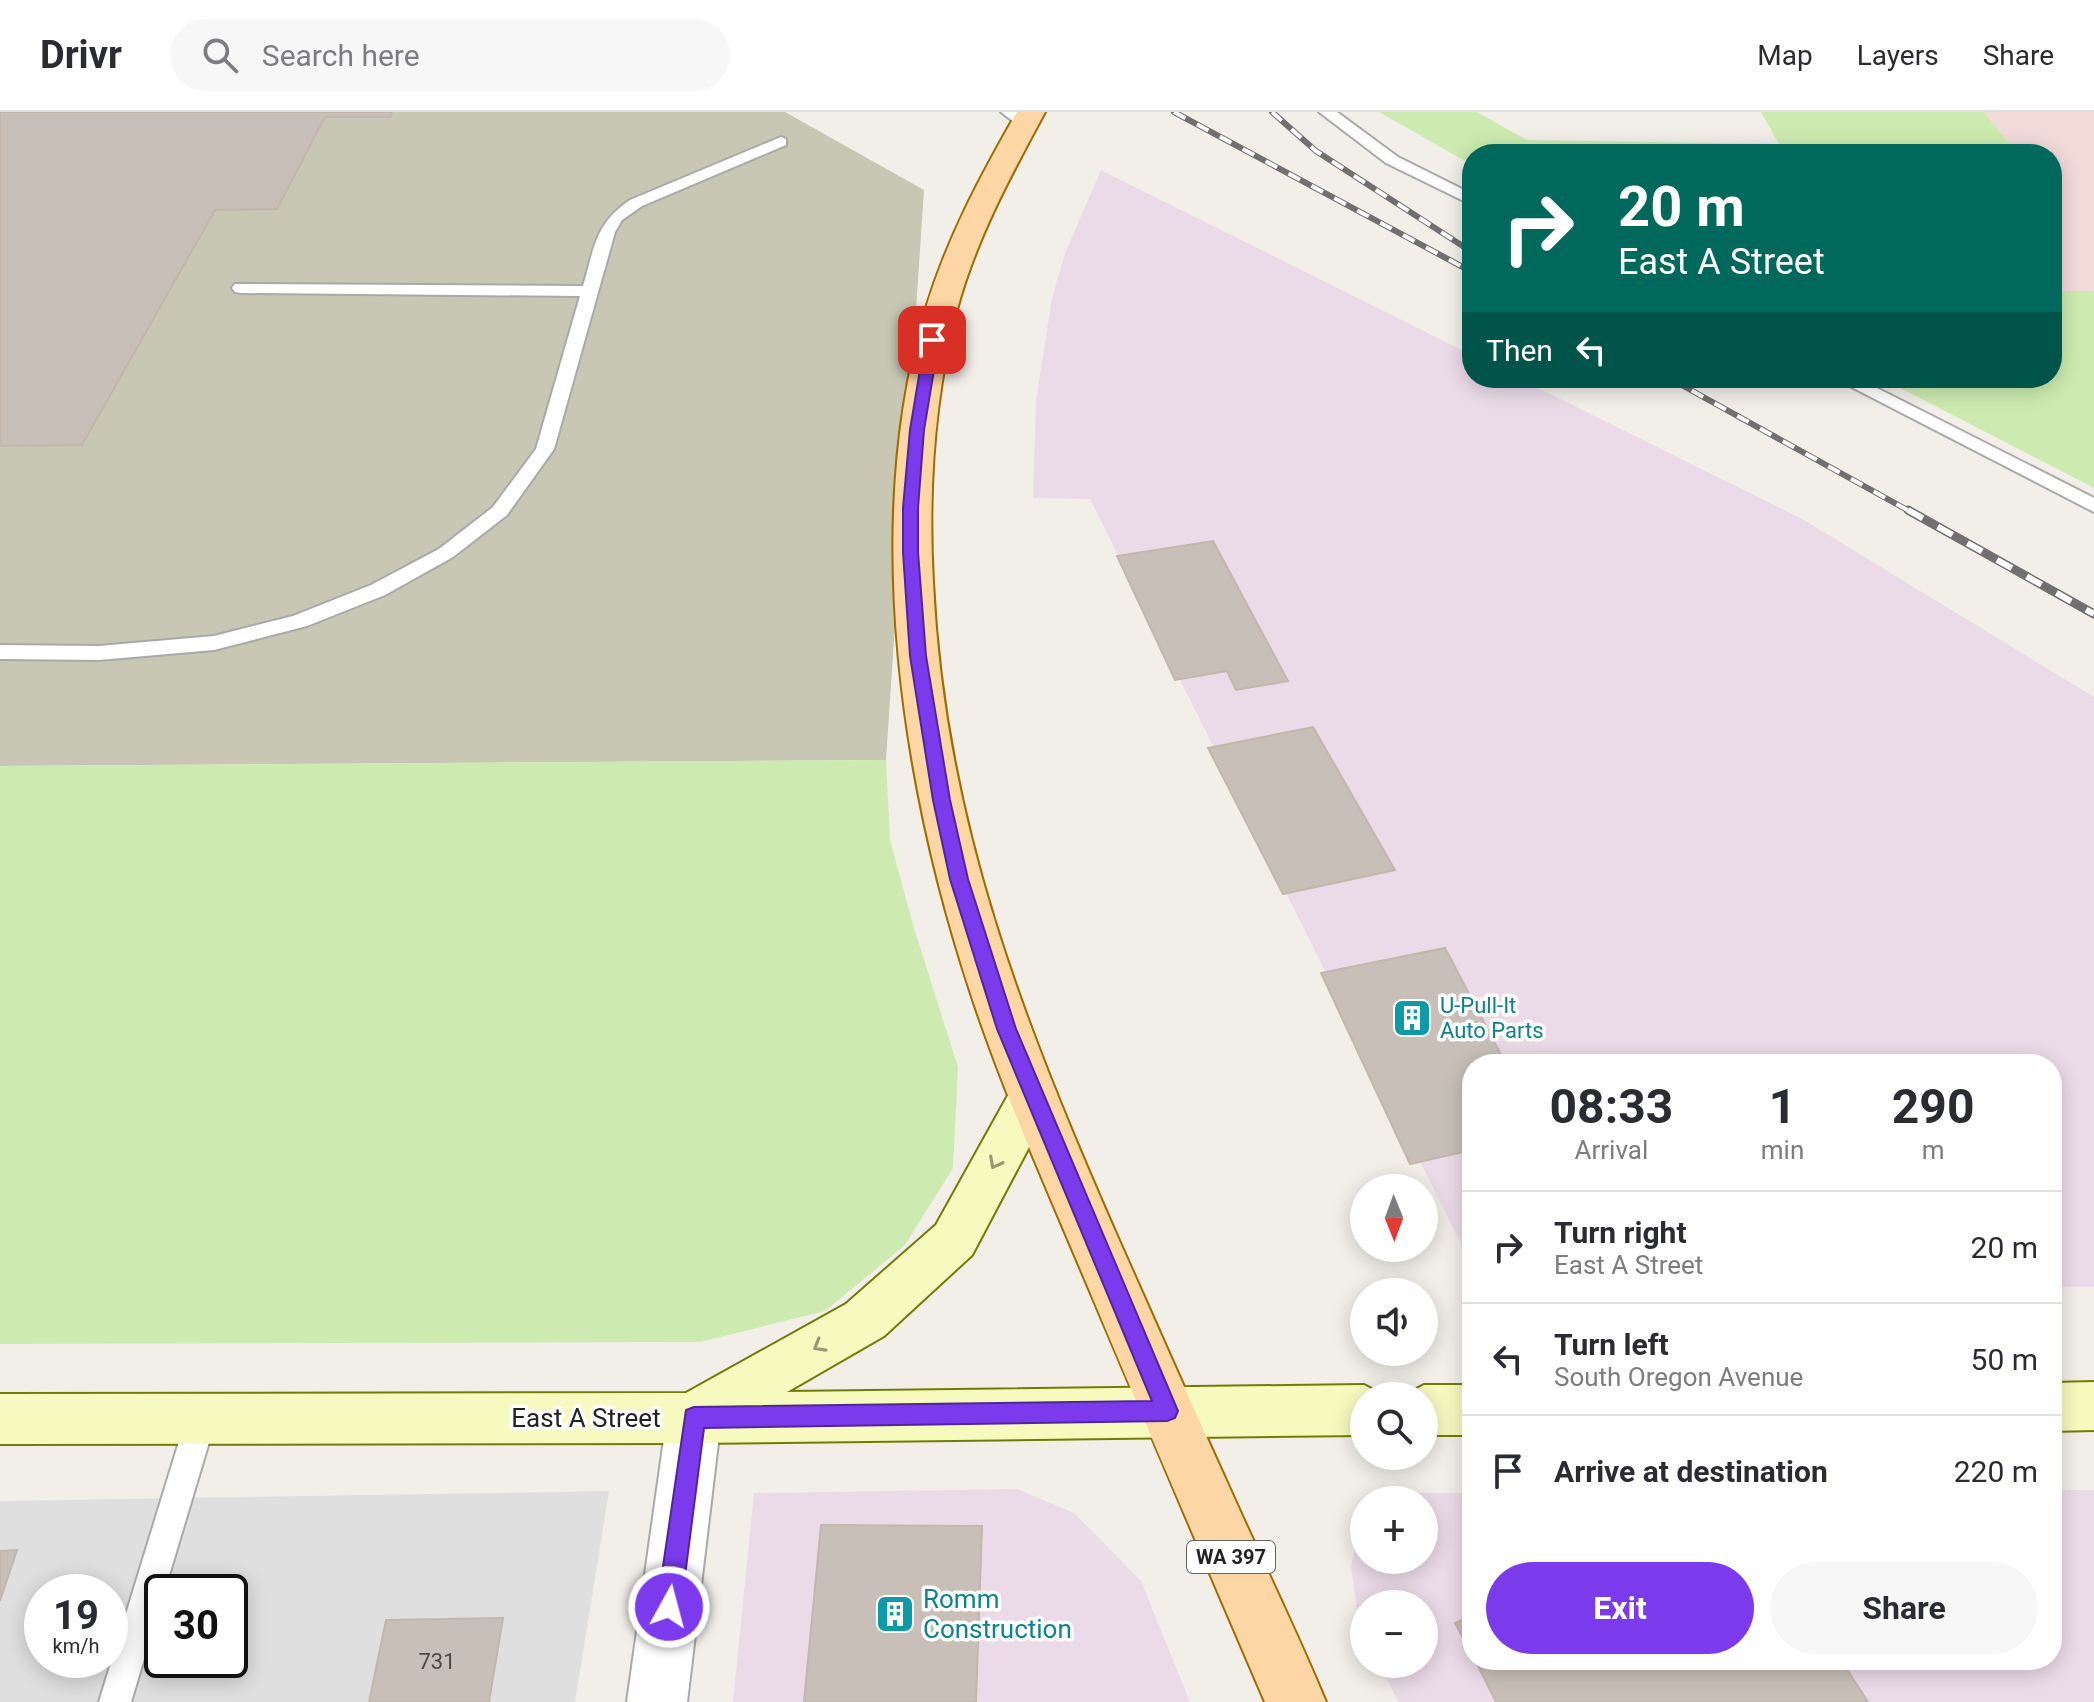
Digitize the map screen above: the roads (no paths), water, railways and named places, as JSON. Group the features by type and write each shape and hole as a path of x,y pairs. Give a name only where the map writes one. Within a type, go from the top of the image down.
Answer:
{"main road":[{"name":"WA 397","path":"1021,116 976,209 932,340 917,430 911,537 918,656 928,733 959,879 984,962 1033,1094 1167,1411 1296,1702"},
{"path":"694,1418 865,1320 954,1240 1033,1094"},
{"path":"2062,1407 2094,1406"},
{"name":"East A Street","path":"0,1419 694,1418 1350,1410"},
{"path":"1438,1410 1462,1410"}],"street":[{"path":"657,1702 694,1418"}],"lane":[{"path":"1327,112 1392,160 1462,195"},
{"path":"0,652 99,653 214,643 300,621 378,590 446,553 500,511 545,449 607,232 616,217 636,203 781,142"},
{"path":"241,288 590,291"},
{"path":"1863,388 2094,506"},
{"path":"115,1702 201,1419"}],"railway":[{"path":"1174,112 1462,267"},
{"path":"1272,112 1316,151 1462,246"},
{"path":"1687,388 1911,512"},
{"path":"1908,510 2094,614"}],"place":[{"name":"U-Pull-It Auto Parts","path":"1412,1018"},
{"name":"Romm Construction","path":"895,1614"}]}
